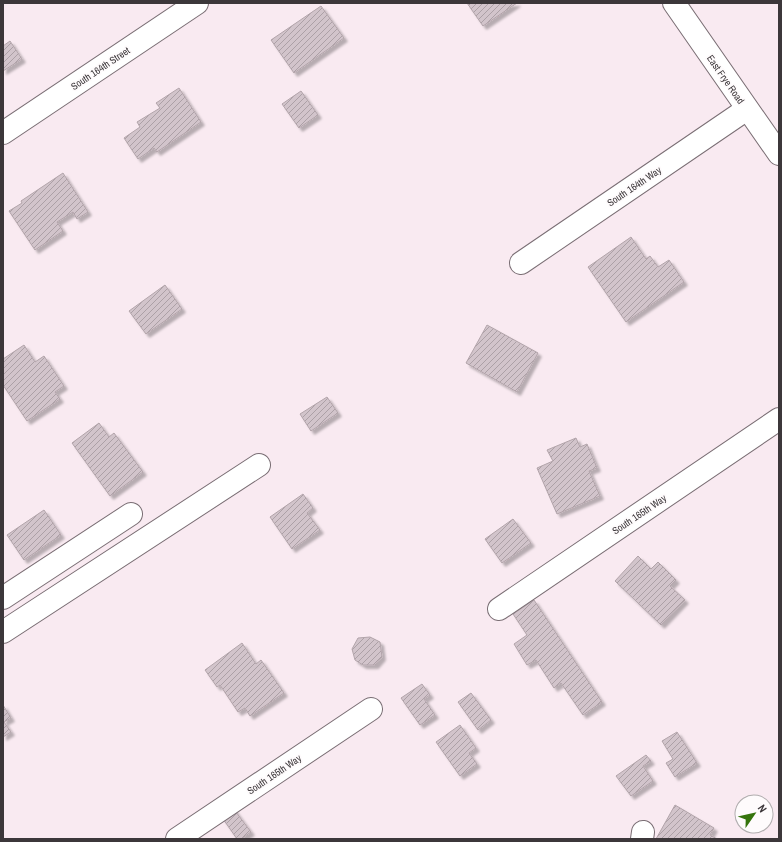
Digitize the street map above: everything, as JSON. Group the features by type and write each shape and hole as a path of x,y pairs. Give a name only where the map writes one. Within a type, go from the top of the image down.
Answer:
{"street":[{"name":"South 164th Street","path":"3,133 197,3"},
{"name":"East Frye Road","path":"674,3 779,154"},
{"name":"South 164th Way","path":"521,263 747,109"},
{"name":"South 165th Way","path":"499,609 779,419"},
{"path":"3,632 259,465"},
{"path":"3,598 131,514"},
{"name":"South 165th Way","path":"177,839 371,709"}],"building":[{"path":"467,3 517,3 483,26"},
{"path":"321,6 344,38 294,73 271,40"},
{"path":"10,41 22,59 3,71 3,46"},
{"path":"179,88 201,122 157,152 154,148 138,159 124,138 140,127 137,122 160,108 156,103"},
{"path":"301,91 318,115 299,128 282,104"},
{"path":"63,173 88,212 77,219 73,212 57,222 63,231 35,250 9,211 22,203 21,201"},
{"path":"631,237 646,259 650,256 658,267 669,260 684,282 626,322 588,267"},
{"path":"165,285 182,309 146,334 129,311"},
{"path":"487,325 538,353 517,392 466,363"},
{"path":"24,345 35,362 44,356 64,386 55,392 60,399 27,421 3,385 3,359"},
{"path":"327,397 338,413 311,431 300,414"},
{"path":"99,423 109,437 114,433 143,472 110,496 72,443"},
{"path":"576,438 580,447 587,444 597,468 589,471 600,496 557,514 537,468 553,461 547,450"},
{"path":"303,494 313,508 307,513 320,530 292,549 270,517"},
{"path":"44,510 61,535 24,560 7,535"},
{"path":"513,519 531,543 502,563 485,539"},
{"path":"638,556 651,569 658,562 676,580 670,586 685,600 661,625 615,581"},
{"path":"534,600 602,702 583,715 561,683 554,688 536,660 527,665 514,644 527,635 513,614"},
{"path":"370,637 380,642 382,657 375,665 363,665 355,660 352,649 358,638"},
{"path":"242,643 256,664 261,660 284,693 250,716 245,708 238,712 220,685 217,687 205,670"},
{"path":"422,684 430,695 424,699 435,715 420,725 401,698"},
{"path":"471,693 491,720 478,730 458,702"},
{"path":"3,705 11,718 4,722 11,732 3,737"},
{"path":"460,725 476,748 469,753 477,764 460,776 436,742"},
{"path":"677,732 697,763 675,777 666,763 673,759 662,741"},
{"path":"646,755 651,761 643,766 653,781 631,796 616,776"},
{"path":"675,805 714,828 710,835 717,839 656,839"},
{"path":"233,808 251,832 241,839 237,839 221,816"}]}
